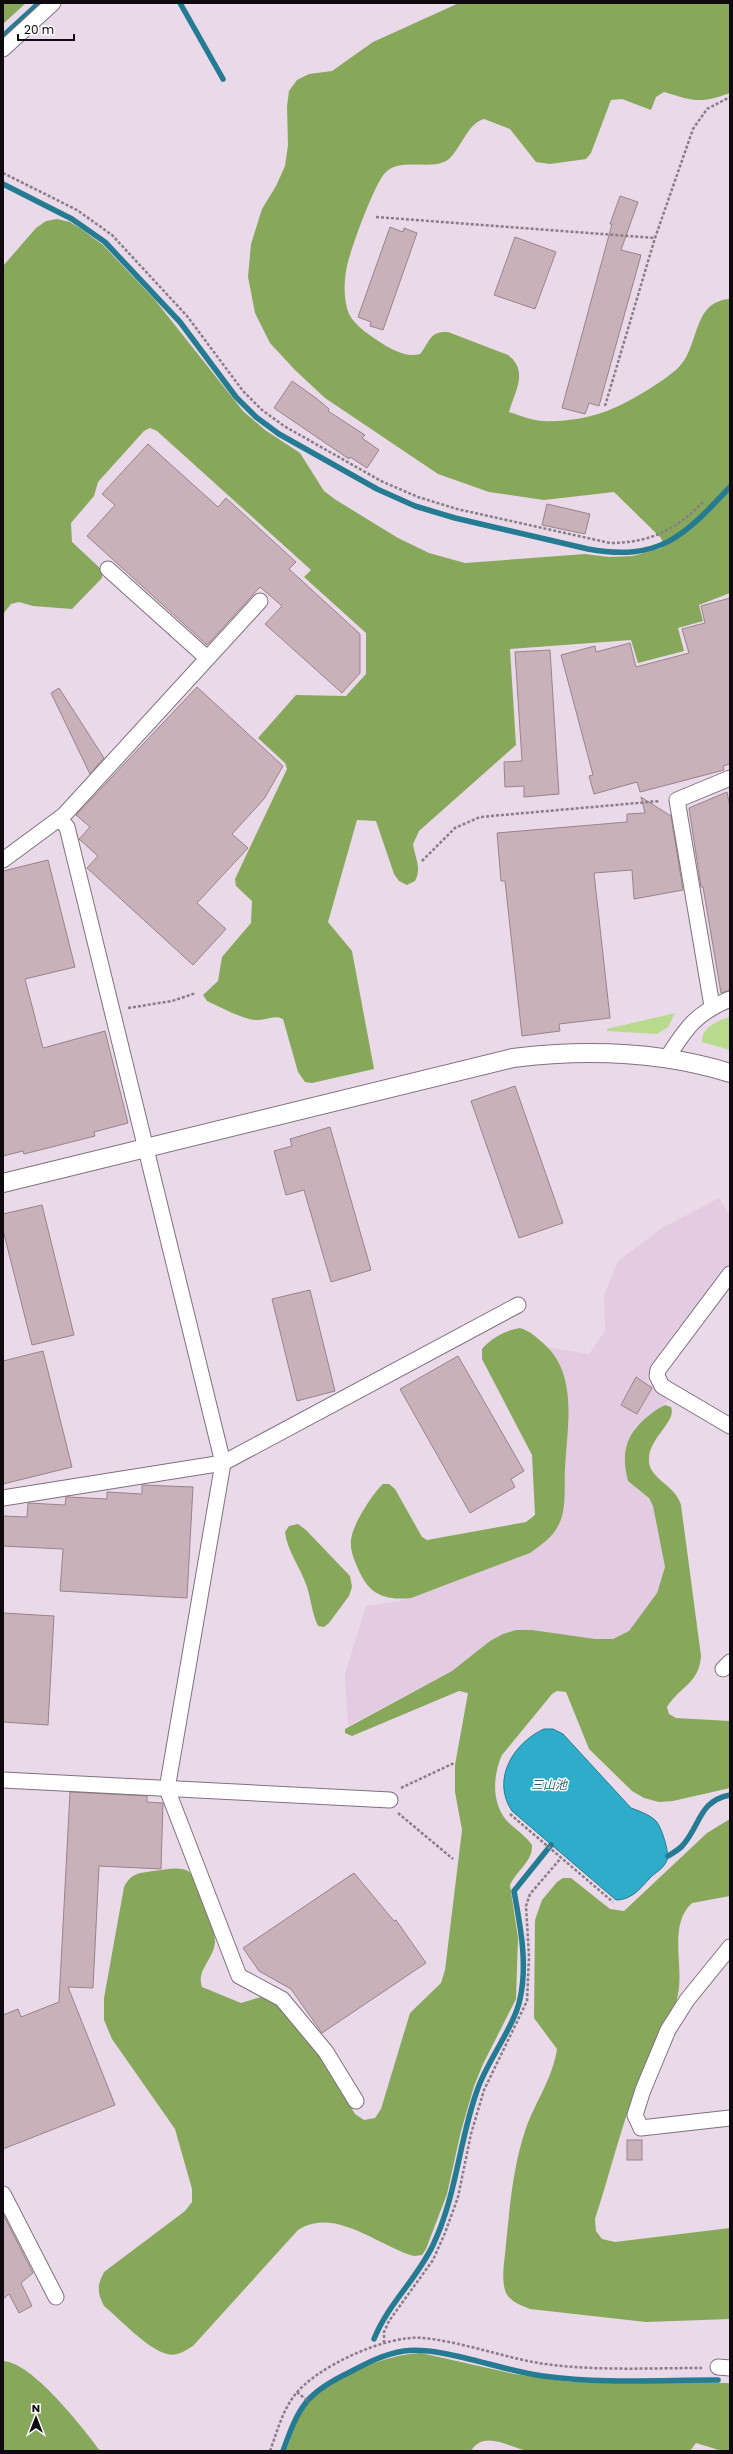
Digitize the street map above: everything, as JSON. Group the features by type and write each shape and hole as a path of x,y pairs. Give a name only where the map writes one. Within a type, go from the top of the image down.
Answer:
{"street":[{"path":"3,49 53,3"},
{"path":"108,569 207,658"},
{"path":"3,860 59,819 260,601"},
{"path":"712,1006 676,800 730,778"},
{"path":"59,819 67,827 223,1463 167,1789 239,1976 282,1998 326,2052 356,2101"},
{"path":"667,1058 682,1033 695,1018 712,1006 730,998"},
{"path":"3,1183 513,1058 590,1052 667,1058 730,1073"},
{"path":"730,1274 658,1370 657,1376 662,1386 730,1426"},
{"path":"3,1498 223,1463 518,1305"},
{"path":"3,1780 390,1800"},
{"path":"730,1947 687,2000 668,2030 643,2090 635,2115 640,2128 730,2118"},
{"path":"3,2194 56,2297"}],"path":[{"path":"605,406 655,238 699,118 717,102 730,97"},
{"path":"3,173 77,210 112,235 187,316 239,386 262,410 284,426 400,490 457,509 610,543 632,543 652,538 671,530 688,517 703,502"},
{"path":"376,218 655,238"},
{"path":"422,861 455,828 480,817 676,800"},
{"path":"112,1011 172,1001 196,993"},
{"path":"453,1859 393,1809 390,1800 395,1791 454,1763"},
{"path":"510,1814 613,1902"},
{"path":"384,2343 384,2332 389,2321 433,2260 446,2233 458,2197 471,2134 484,2090 527,2001 530,1956 526,1906 530,1894 561,1858"},
{"path":"270,2451 281,2419 297,2392 325,2370 384,2343 422,2338 517,2359 572,2367 724,2368"},
{"path":"297,2392 309,2402"}],"shaded area":[{"path":"719,1198 730,1216 730,1265 647,1376 649,1384 672,1398 636,1426 625,1448 628,1481 649,1498 653,1506 665,1567 657,1593 639,1621 629,1631 613,1639 595,1639 531,1630 490,1641 452,1671 348,1726 345,1674 366,1606 400,1601 530,1553 558,1361 548,1347 589,1354 605,1331 604,1295 618,1261 662,1228"}],"green space":[{"path":"3,3 26,3 3,24"},
{"path":"459,3 730,3 730,93 711,99 697,100 683,98 664,92 656,97 651,110 622,99 611,100 591,153 586,159 550,164 536,162 510,129 484,119 478,121 473,125 449,159 442,163 399,165 385,173 369,203 353,246 345,277 345,290 347,308 355,323 374,338 400,353 410,355 420,354 433,335 448,332 508,355 518,368 519,375 519,382 509,412 540,421 564,421 578,419 607,411 628,401 663,380 679,367 686,358 698,326 709,308 718,302 730,299 730,593 699,605 703,621 678,628 684,651 638,663 631,640 510,649 516,745 419,831 413,844 418,867 415,881 407,885 399,881 394,874 376,821 357,820 328,922 352,951 374,1069 312,1083 305,1082 298,1072 283,1019 273,1017 262,1020 249,1019 207,1001 203,995 218,981 222,957 251,923 252,901 236,886 235,879 287,769 285,763 258,738 296,695 346,696 366,674 366,633 304,577 311,570 157,431 150,428 144,431 98,482 94,496 71,523 72,542 102,570 102,578 72,609 33,606 19,602 11,604 3,614 3,266 36,228 46,221 57,219 70,222 81,229 103,245 155,300 243,411 265,430 300,453 324,491 398,538 429,553 465,563 585,554 609,557 633,556 662,548 663,543 661,538 614,492 544,500 489,492 438,474 325,398 295,370 270,343 255,313 248,277 251,244 262,209 276,186 285,166 288,145 287,106 289,91 297,80 309,74 332,71 373,42"},
{"path":"675,1013 668,1027 657,1034 607,1031 607,1029"},
{"path":"729,1017 730,1050 702,1042 702,1037 707,1029 715,1023"},
{"path":"520,1328 535,1336 554,1356 562,1370 566,1385 568,1419 563,1513 556,1530 549,1538 530,1553 411,1598 391,1598 376,1593 370,1588 360,1574 353,1555 351,1540 352,1534 363,1510 383,1484 389,1484 395,1489 422,1537 427,1540 526,1522 535,1515 532,1455 482,1359 482,1349 490,1341 504,1333"},
{"path":"665,1405 671,1407 672,1412 667,1424 650,1450 650,1465 652,1471 673,1492 681,1505 701,1656 697,1673 693,1679 667,1707 669,1714 676,1718 730,1721 730,1788 673,1801 659,1802 644,1798 632,1791 589,1749 566,1692 557,1691 552,1694 502,1755 497,1771 495,1789 498,1806 507,1821 532,1845 530,1856 510,1885 518,1938 516,1999 483,2064 474,2086 461,2131 447,2194 426,2249 422,2255 414,2256 356,2230 341,2225 327,2223 312,2224 298,2230 193,2346 174,2355 159,2351 142,2340 104,2306 99,2293 99,2285 104,2272 185,2211 192,2202 192,2189 175,2129 112,2039 104,2020 104,1998 124,1887 133,1876 140,1873 171,1869 188,1871 192,1875 201,1893 209,1916 215,1942 212,1954 201,1975 202,1987 241,2003 261,1997 277,2004 320,2056 355,2114 364,2120 375,2118 381,2109 410,2013 441,1983 445,1970 462,1830 455,1792 455,1765 468,1693 459,1691 352,1736 345,1733 345,1729 452,1671 490,1641 503,1634 516,1630 532,1630 595,1639 613,1639 629,1631 657,1593 665,1567 653,1506 649,1498 628,1481 625,1454 629,1438 634,1431 649,1415"},
{"path":"298,1524 306,1530 350,1576 352,1587 349,1596 329,1623 324,1627 318,1626 307,1587 286,1539 285,1532 289,1526"},
{"path":"730,1819 730,1896 692,1903 685,1912 681,1922 679,1934 679,1983 675,2006 671,2018 636,2088 595,2219 596,2231 602,2239 615,2242 730,2228 730,2319 646,2322 530,2309 522,2306 509,2297 505,2290 503,2279 511,2200 515,2171 526,2128 552,2069 557,2049 534,2018 535,1920 542,1900 557,1882 563,1878 571,1878 610,1909 624,1911 707,1833"},
{"path":"421,2353 514,2374 571,2382 730,2383 730,2451 722,2451 696,2443 690,2451 550,2452 523,2450 499,2442 484,2441 477,2444 471,2451 286,2451 294,2427 306,2406 315,2396 328,2386 358,2369 407,2354"},
{"path":"3,2361 15,2364 28,2372 42,2384 82,2427 100,2451 3,2451"}],"water":[{"name":"三山池","path":"544,1729 553,1729 563,1734 631,1808 652,1818 660,1827 668,1856 666,1863 638,1890 626,1898 616,1900 512,1811 506,1799 504,1787 508,1764 523,1743"}],"building":[{"path":"620,196 638,202 621,250 641,255 599,406 589,403 585,414 562,408 612,224 610,224"},
{"path":"390,227 403,232 404,228 417,233 383,330 370,326 371,322 358,317"},
{"path":"515,237 556,252 535,309 494,295"},
{"path":"292,381 316,398 329,409 328,411 365,435 362,438 379,450 367,468 350,457 349,459 274,408"},
{"path":"148,444 218,507 226,498 296,562 289,569 360,634 360,673 342,693 265,624 282,606 260,587 207,645 87,536 115,505 102,494"},
{"path":"547,504 590,514 585,534 542,525"},
{"path":"730,598 730,764 723,766 724,770 640,792 637,782 594,794 589,776 593,775 561,655 595,646 596,652 630,643 636,667 689,653 682,629 705,623 701,606"},
{"path":"550,650 559,794 524,797 524,786 505,787 504,762 522,761 515,652"},
{"path":"197,687 283,766 264,799 232,834 248,848 197,903 226,929 193,965 87,868 98,856 79,839 90,827 76,815"},
{"path":"59,688 104,758 90,774 51,693"},
{"path":"727,792 730,807 730,990 721,993 703,887 701,887 689,808"},
{"path":"641,797 671,816 683,890 634,899 632,870 594,873 610,1018 559,1024 560,1031 522,1036 505,881 501,881 497,833 627,822 627,814 645,813"},
{"path":"48,860 75,967 25,979 43,1048 105,1031 128,1123 94,1132 95,1136 24,1154 23,1151 3,1156 3,871"},
{"path":"515,1086 563,1223 519,1238 471,1101"},
{"path":"330,1127 371,1270 331,1282 304,1190 286,1195 274,1151 292,1146 290,1139"},
{"path":"42,1205 74,1335 32,1345 3,1230 3,1214"},
{"path":"310,1290 335,1391 297,1401 272,1299"},
{"path":"43,1351 72,1467 3,1484 3,1361"},
{"path":"458,1356 524,1471 511,1479 515,1487 470,1513 400,1389"},
{"path":"636,1377 652,1388 637,1414 621,1405"},
{"path":"142,1485 193,1487 187,1598 60,1591 63,1549 3,1546 3,1516 27,1517 28,1503 65,1505 66,1497 107,1499 107,1492 142,1494"},
{"path":"3,1613 54,1616 48,1725 3,1722"},
{"path":"70,1792 147,1796 147,1802 163,1803 161,1869 99,1866 93,1988 68,1987 115,2105 3,2149 3,2015 18,2009 21,2017 59,2002"},
{"path":"354,1873 394,1921 396,1920 426,1963 322,2033 291,1989 259,1971 243,1948"},
{"path":"627,2140 642,2140 642,2160 627,2160"},
{"path":"3,2214 33,2273 21,2283 32,2306 19,2313 9,2294 3,2299"}],"waterway":[{"path":"3,36 39,3"},
{"path":"180,3 223,79"},
{"path":"3,184 72,219 105,242 180,322 236,397 256,417 279,434 377,489 415,506 455,518 588,549 613,552 634,552 652,548 669,541 684,532 730,487"},
{"path":"668,1856 683,1845 706,1808 712,1802 730,1795"},
{"path":"374,2339 387,2314 419,2269 433,2245 441,2226 453,2187 466,2127 478,2088 482,2077 513,2020 520,1999 523,1958 521,1931 514,1891 551,1845"},
{"path":"283,2451 294,2423 306,2402 314,2394 335,2380 369,2362 390,2354 404,2351 419,2350 454,2355 543,2376 609,2381 718,2380"}]}
